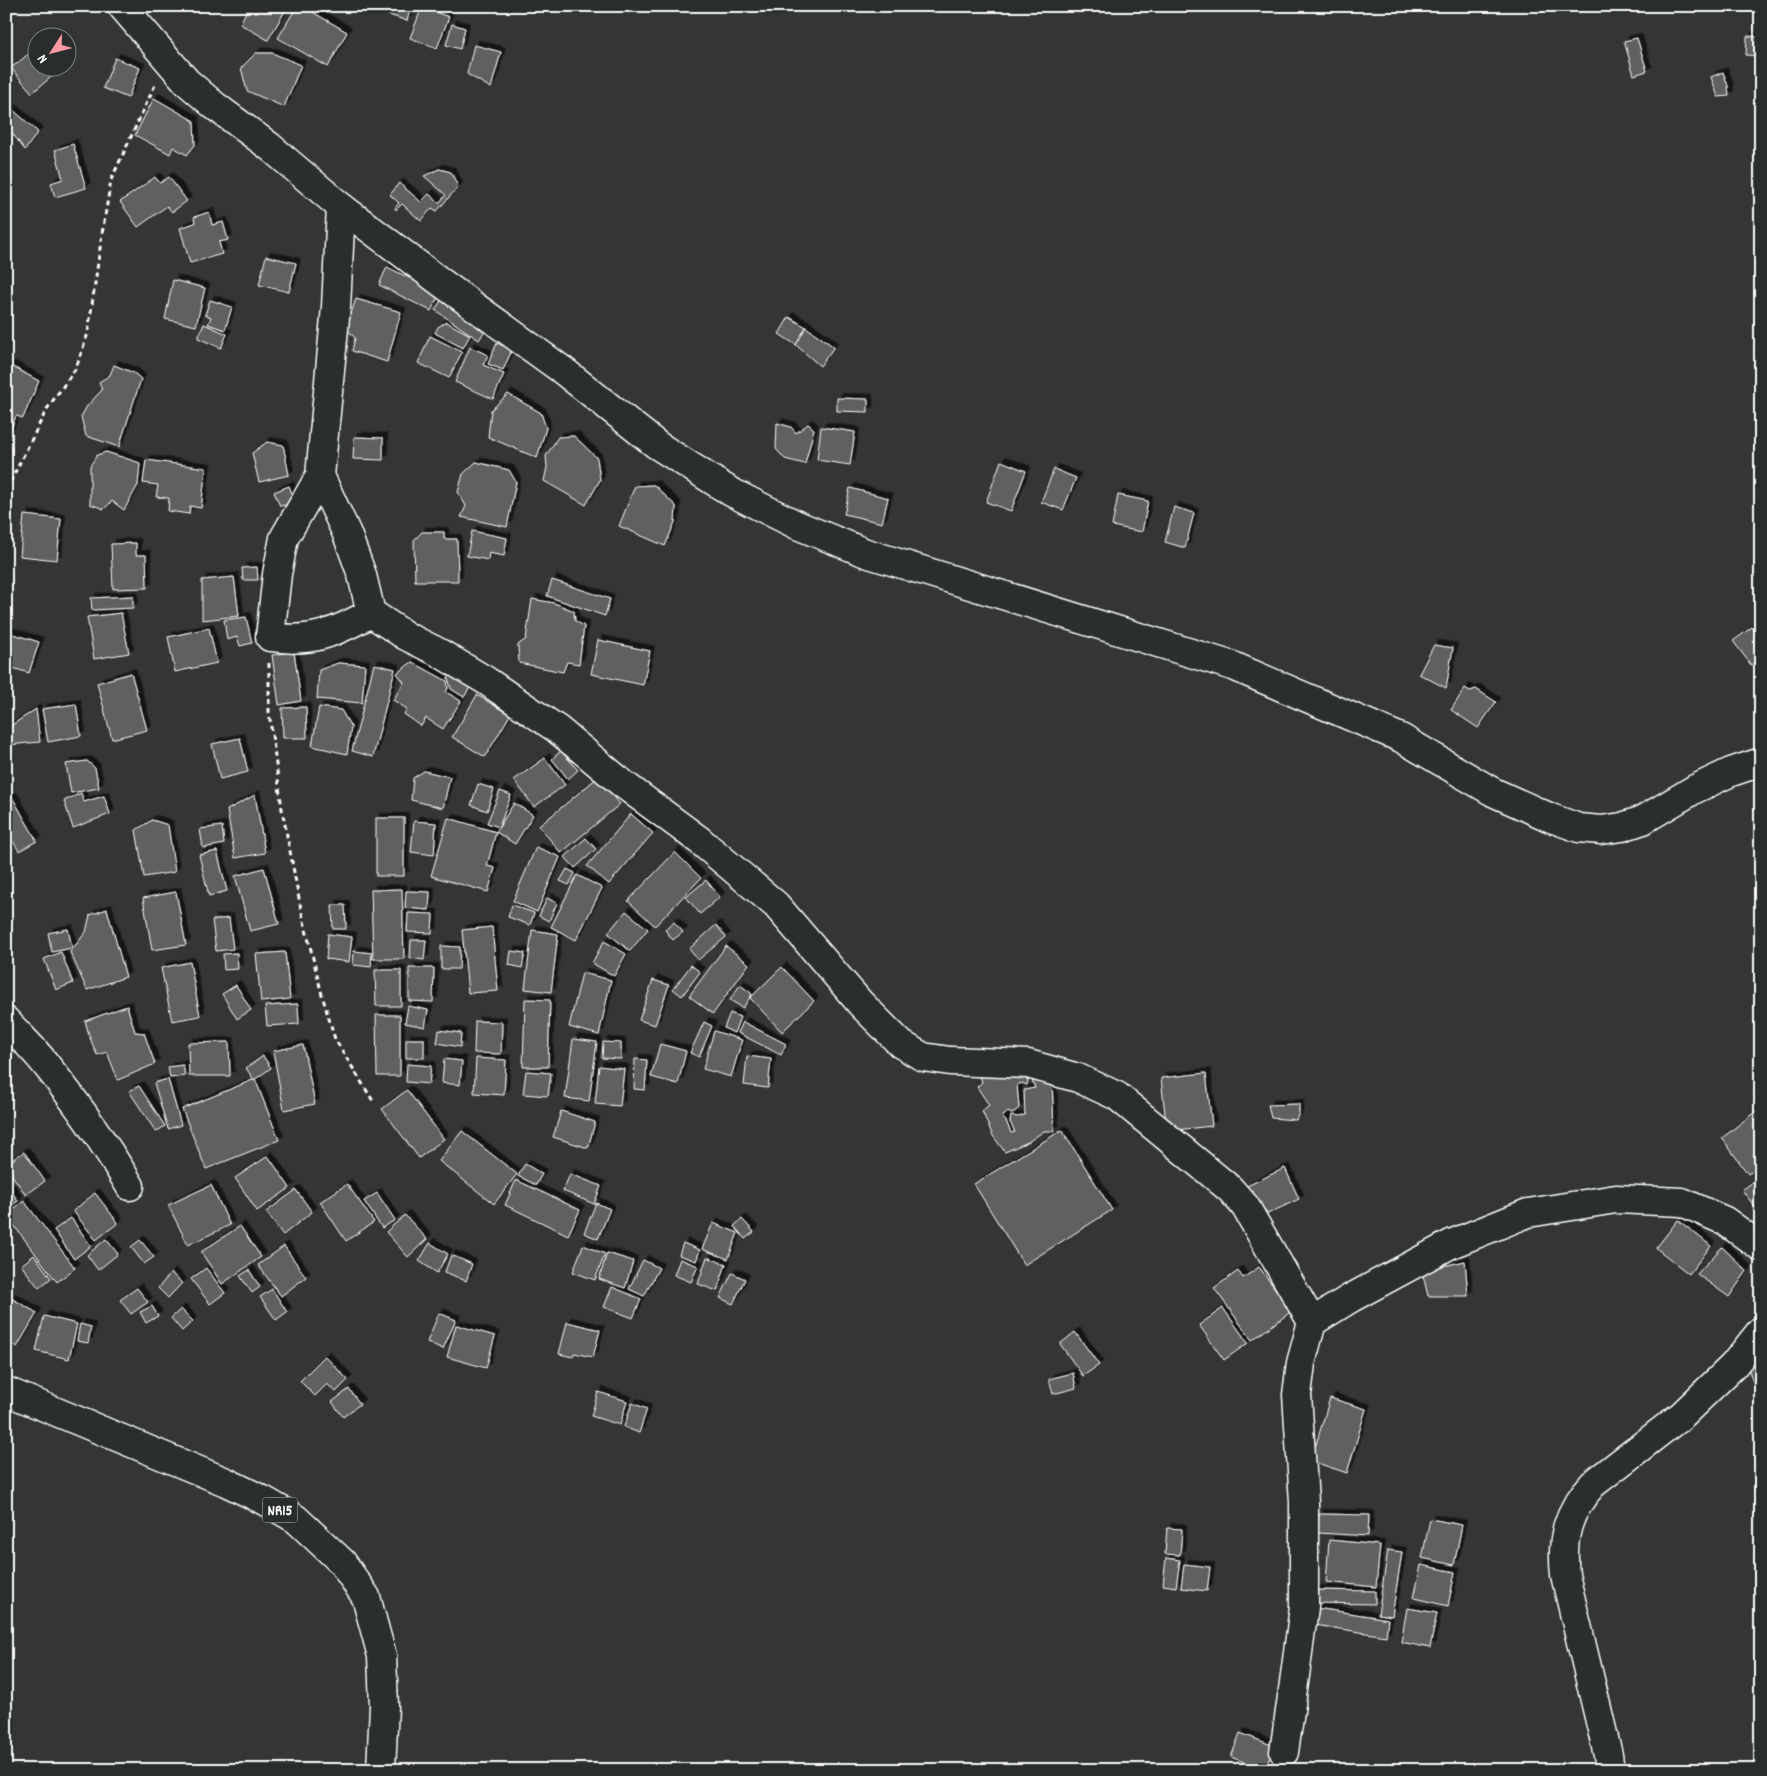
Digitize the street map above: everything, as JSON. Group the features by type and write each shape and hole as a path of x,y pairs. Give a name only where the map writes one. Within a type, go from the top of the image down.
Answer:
{"main road":[{"path":"122,6 187,82 269,146 342,207 442,283 561,369 657,445 731,492 797,525 866,553 1233,666 1401,738 1493,792 1551,818 1579,828 1601,830 1622,827 1643,820 1695,789 1731,772 1761,762"},
{"path":"342,207 336,307 320,476 284,538 277,574 270,637 287,639 312,638 339,630 371,613"},
{"path":"320,476 350,542 362,575 371,613 406,636 438,652 501,691 557,729 623,784 699,840 776,905 861,1004 901,1044 923,1057 950,1061 1028,1064 1078,1078 1116,1096 1230,1189 1245,1206 1312,1322"},
{"path":"6,1021 46,1064 74,1100 130,1186"},
{"path":"1284,1752 1304,1607 1304,1502 1297,1395 1301,1363 1312,1322 1350,1298 1451,1244 1528,1213 1616,1199 1682,1202 1725,1221 1761,1247"},
{"path":"1610,1770 1565,1575 1563,1556 1564,1535 1569,1520 1582,1496 1593,1484 1682,1415 1732,1366 1761,1331"},
{"name":"NR15","path":"6,1391 226,1482 263,1500 296,1519 342,1562 366,1597 382,1656 384,1706 381,1770"}],"path":[{"path":"6,490 47,409 76,368 88,333 111,180 167,60"},
{"path":"270,637 269,712 282,809 301,909 335,1039 373,1101"}],"building":[{"path":"249,6 288,6 268,40 240,24"},
{"path":"297,6 302,6 347,32 328,67 278,38"},
{"path":"389,6 411,6 407,21 386,14"},
{"path":"422,7 449,17 437,48 410,38"},
{"path":"452,24 465,28 460,49 446,45"},
{"path":"1759,30 1761,31 1761,56 1746,55 1747,36 1759,37"},
{"path":"1637,38 1647,71 1634,75 1624,41"},
{"path":"474,45 501,52 491,88 467,74"},
{"path":"256,53 272,53 301,65 284,107 247,91 241,68"},
{"path":"28,54 28,78 50,78 32,93 11,68"},
{"path":"115,58 140,68 128,98 103,88"},
{"path":"1723,72 1729,96 1718,97 1711,77"},
{"path":"154,98 194,121 195,145 187,155 173,147 170,154 135,135"},
{"path":"12,109 38,132 25,150 6,125 6,114"},
{"path":"73,144 86,188 55,197 51,183 63,179 55,150"},
{"path":"439,169 451,172 458,187 437,211 432,208 421,221 402,204 396,210 395,208 399,203 390,195 399,183 421,202 429,194 439,203 446,195 424,176"},
{"path":"155,177 160,183 169,177 187,201 172,212 167,206 138,227 120,202"},
{"path":"209,212 212,225 223,222 228,240 219,242 222,254 190,263 180,228 195,223 194,217"},
{"path":"266,256 296,263 289,292 259,285"},
{"path":"387,267 440,293 431,311 379,285"},
{"path":"173,280 205,288 196,326 165,319"},
{"path":"356,299 401,312 387,362 352,351 355,338 346,328"},
{"path":"442,299 486,329 479,340 435,310"},
{"path":"210,300 232,307 225,330 208,324 211,317 205,315"},
{"path":"789,317 806,327 796,345 779,334"},
{"path":"446,322 470,335 463,348 435,333 438,327"},
{"path":"204,324 227,334 221,348 198,338"},
{"path":"806,327 834,347 820,366 796,345"},
{"path":"430,336 462,352 449,378 418,363"},
{"path":"497,343 512,350 503,370 488,364"},
{"path":"470,347 488,355 483,365 504,374 493,399 455,382"},
{"path":"114,365 134,373 141,379 119,447 86,436 81,417 87,406 102,390 99,382 110,375"},
{"path":"11,366 39,381 23,418 16,416 8,436 6,435 6,369"},
{"path":"508,394 541,413 546,428 537,458 488,437 491,410"},
{"path":"837,398 868,399 868,412 837,411"},
{"path":"777,423 791,427 796,433 808,424 814,429 805,464 785,459 776,449"},
{"path":"821,427 855,432 850,465 817,460"},
{"path":"574,436 597,458 600,480 586,505 544,481 547,467 546,456 558,437"},
{"path":"354,437 383,438 383,460 353,459"},
{"path":"267,442 283,445 289,475 259,482 252,453"},
{"path":"106,452 140,463 138,485 124,510 112,501 104,509 90,504 90,466 97,455"},
{"path":"146,460 206,468 201,508 190,506 189,514 168,511 169,498 156,497 158,485 143,483"},
{"path":"1001,461 1026,471 1011,511 986,502"},
{"path":"476,462 509,470 516,482 507,527 461,517 466,506 458,492 463,474"},
{"path":"1054,469 1076,478 1063,510 1041,502"},
{"path":"654,485 676,506 675,522 665,546 619,526 635,486"},
{"path":"289,486 296,503 280,506 274,492"},
{"path":"850,488 888,498 882,523 844,514"},
{"path":"1118,495 1148,501 1142,532 1112,526"},
{"path":"1174,507 1194,513 1185,548 1165,542"},
{"path":"24,515 61,519 57,560 20,556"},
{"path":"472,531 507,538 504,556 489,553 488,560 467,556"},
{"path":"422,532 444,532 444,539 457,539 458,581 415,581 414,540"},
{"path":"136,543 136,555 146,555 147,588 113,589 111,544"},
{"path":"257,567 258,580 243,580 242,568"},
{"path":"234,577 239,616 202,620 202,580"},
{"path":"552,580 610,599 605,616 547,596"},
{"path":"133,596 133,608 92,610 91,598"},
{"path":"532,599 554,603 574,611 575,621 584,626 579,664 567,662 563,672 519,663 518,645 526,639"},
{"path":"121,613 129,653 94,659 87,617"},
{"path":"246,617 252,643 240,646 237,637 227,640 224,620"},
{"path":"1752,627 1761,639 1761,657 1751,665 1733,641"},
{"path":"209,628 217,663 175,672 168,637"},
{"path":"6,632 39,642 29,673 6,666"},
{"path":"598,640 650,651 643,685 591,674"},
{"path":"1434,645 1453,648 1446,688 1419,674"},
{"path":"294,652 301,701 279,705 272,655"},
{"path":"412,662 447,681 448,688 446,692 461,701 443,729 426,718 421,726 404,714 407,709 393,700 404,682 397,673"},
{"path":"338,663 365,665 362,703 317,699 319,670"},
{"path":"374,664 395,669 373,757 352,751"},
{"path":"452,672 472,684 464,697 451,689 448,678"},
{"path":"131,673 147,730 112,739 97,683"},
{"path":"1465,688 1470,691 1476,689 1496,702 1478,728 1451,710"},
{"path":"477,695 510,715 485,757 452,737"},
{"path":"76,704 81,736 48,742 42,709"},
{"path":"306,707 307,738 283,738 282,708"},
{"path":"319,707 341,710 351,727 347,754 312,746"},
{"path":"36,709 40,742 8,745 6,742 6,729"},
{"path":"240,738 248,772 220,779 212,744"},
{"path":"561,751 578,770 568,779 552,759"},
{"path":"545,758 565,785 534,807 514,780"},
{"path":"87,761 95,768 99,788 71,793 66,764"},
{"path":"424,771 450,777 443,808 411,800 413,778"},
{"path":"598,777 620,804 561,853 539,826"},
{"path":"478,784 494,789 487,811 471,805"},
{"path":"500,791 511,795 499,827 487,823"},
{"path":"81,793 84,802 104,796 110,814 73,828 64,801"},
{"path":"255,795 265,853 235,858 227,810"},
{"path":"12,797 37,841 19,851 11,838 6,841 6,800"},
{"path":"514,803 533,815 515,844 496,832"},
{"path":"631,814 653,833 609,884 587,866"},
{"path":"376,818 404,818 404,876 376,876"},
{"path":"448,818 496,832 487,866 495,868 488,892 431,876"},
{"path":"152,820 168,825 175,872 144,877 136,830"},
{"path":"414,821 436,823 434,855 411,852"},
{"path":"222,826 224,844 203,848 200,829"},
{"path":"586,838 596,849 575,868 565,857"},
{"path":"536,847 560,857 537,912 513,901"},
{"path":"217,851 227,891 209,896 199,855"},
{"path":"675,852 701,878 655,926 628,901"},
{"path":"264,868 279,924 250,931 235,876"},
{"path":"567,869 575,873 569,885 560,881"},
{"path":"577,875 602,888 576,940 551,927"},
{"path":"706,880 720,897 700,914 686,897"},
{"path":"402,889 404,959 373,959 371,890"},
{"path":"406,891 430,892 429,910 405,908"},
{"path":"176,892 186,945 152,950 143,898"},
{"path":"547,898 557,903 549,921 539,916"},
{"path":"332,905 345,905 346,929 333,929"},
{"path":"512,905 534,913 530,925 508,917"},
{"path":"107,909 126,977 87,990 70,952 86,932 90,915"},
{"path":"626,911 648,929 630,951 608,933"},
{"path":"408,913 433,914 432,933 407,932"},
{"path":"229,918 233,949 216,951 212,920"},
{"path":"674,922 683,932 673,940 665,930"},
{"path":"716,925 726,937 698,960 689,949"},
{"path":"492,927 498,991 468,993 462,930"},
{"path":"68,929 72,948 52,952 48,933"},
{"path":"532,930 558,934 551,992 525,989"},
{"path":"328,934 352,937 349,962 326,959"},
{"path":"411,940 426,940 424,960 410,958"},
{"path":"604,941 626,954 614,976 592,963"},
{"path":"441,946 460,947 459,969 441,969"},
{"path":"726,946 749,964 713,1014 689,996"},
{"path":"354,951 372,953 371,967 353,965"},
{"path":"511,951 525,953 522,968 509,965"},
{"path":"61,952 73,983 56,990 44,959"},
{"path":"285,952 290,999 261,1002 256,954"},
{"path":"237,953 238,969 224,970 223,954"},
{"path":"190,962 200,1016 172,1021 161,968"},
{"path":"691,965 700,972 682,996 673,989"},
{"path":"782,967 814,1001 782,1032 750,998"},
{"path":"409,968 434,968 433,1002 409,1001"},
{"path":"375,970 401,970 401,1006 376,1006"},
{"path":"582,973 611,980 599,1035 569,1027"},
{"path":"653,980 669,985 655,1025 639,1020"},
{"path":"236,985 251,1010 237,1019 222,994"},
{"path":"740,985 752,994 743,1008 730,1000"},
{"path":"525,999 550,1000 548,1067 523,1067"},
{"path":"298,1004 299,1024 267,1026 265,1006"},
{"path":"127,1006 135,1032 144,1033 155,1064 118,1080 107,1052 97,1055 85,1021"},
{"path":"408,1006 428,1010 425,1027 405,1023"},
{"path":"730,1013 740,1017 734,1033 724,1028"},
{"path":"376,1015 400,1015 400,1076 377,1076"},
{"path":"475,1021 502,1022 501,1054 474,1053"},
{"path":"704,1022 712,1026 699,1057 690,1053"},
{"path":"743,1022 786,1044 781,1055 738,1033"},
{"path":"439,1030 461,1033 460,1047 437,1043"},
{"path":"714,1031 742,1040 731,1077 703,1069"},
{"path":"406,1039 424,1039 424,1058 406,1058"},
{"path":"573,1039 597,1042 589,1101 565,1098"},
{"path":"229,1042 230,1076 189,1076 188,1043"},
{"path":"603,1042 621,1043 621,1059 602,1058"},
{"path":"660,1044 686,1051 678,1084 651,1077"},
{"path":"303,1045 315,1104 284,1110 273,1051"},
{"path":"263,1056 271,1068 254,1080 246,1068"},
{"path":"747,1056 771,1059 768,1088 744,1085"},
{"path":"476,1058 506,1060 504,1095 474,1093"},
{"path":"444,1059 462,1061 460,1085 442,1083"},
{"path":"635,1059 647,1060 645,1090 634,1089"},
{"path":"407,1064 431,1066 429,1084 406,1082"},
{"path":"183,1065 185,1076 170,1078 168,1067"},
{"path":"599,1066 624,1069 620,1106 595,1104"},
{"path":"526,1071 551,1073 548,1096 523,1094"},
{"path":"1206,1073 1212,1126 1167,1131 1161,1078"},
{"path":"980,1076 1029,1076 1027,1085 1022,1083 1017,1085 1019,1108 1012,1114 1008,1112 1002,1117 1006,1121 1011,1133 1015,1132 1010,1122 1011,1116 1025,1115 1024,1090 1035,1088 1031,1078 1052,1080 1054,1131 1044,1131 1028,1142 1005,1152 993,1136 982,1111 989,1105 977,1087 982,1082"},
{"path":"168,1079 181,1125 168,1129 154,1083"},
{"path":"255,1079 279,1140 206,1169 182,1109"},
{"path":"139,1086 165,1126 156,1132 129,1091"},
{"path":"407,1090 444,1139 419,1158 382,1109"},
{"path":"1299,1104 1299,1113 1296,1120 1271,1118 1268,1105"},
{"path":"1761,1107 1761,1166 1748,1174 1722,1138"},
{"path":"561,1111 595,1122 588,1148 553,1137"},
{"path":"1062,1130 1112,1210 1024,1265 974,1184"},
{"path":"462,1131 517,1174 494,1204 439,1161"},
{"path":"24,1152 45,1181 26,1195 6,1167 6,1164"},
{"path":"268,1156 290,1188 257,1211 235,1178"},
{"path":"525,1164 542,1174 536,1185 518,1176"},
{"path":"1285,1168 1299,1199 1261,1217 1247,1186"},
{"path":"570,1174 601,1186 594,1204 563,1191"},
{"path":"1761,1176 1761,1215 1742,1190"},
{"path":"516,1180 580,1210 568,1235 505,1205"},
{"path":"6,1183 18,1201 6,1208"},
{"path":"347,1184 374,1222 346,1241 320,1202"},
{"path":"211,1185 230,1225 188,1245 168,1205"},
{"path":"296,1190 312,1212 283,1235 266,1212"},
{"path":"95,1193 118,1223 96,1240 73,1211"},
{"path":"377,1193 395,1220 382,1228 364,1201"},
{"path":"24,1201 75,1268 57,1282 6,1215"},
{"path":"596,1203 610,1209 598,1239 584,1233"},
{"path":"405,1215 427,1239 408,1257 386,1232"},
{"path":"71,1218 91,1246 74,1259 54,1230"},
{"path":"742,1219 754,1232 745,1239 734,1226"},
{"path":"1678,1220 1711,1246 1689,1274 1656,1248"},
{"path":"713,1223 738,1233 728,1259 702,1249"},
{"path":"240,1226 261,1257 222,1284 201,1252"},
{"path":"106,1239 118,1254 98,1270 87,1255"},
{"path":"140,1240 154,1257 144,1264 131,1247"},
{"path":"430,1243 448,1254 437,1273 419,1261"},
{"path":"683,1243 700,1250 696,1261 679,1255"},
{"path":"583,1245 605,1254 595,1280 573,1272"},
{"path":"284,1246 306,1277 281,1296 258,1265"},
{"path":"1722,1247 1747,1271 1729,1297 1697,1274"},
{"path":"607,1253 633,1261 625,1288 599,1279"},
{"path":"34,1255 51,1278 39,1288 21,1265"},
{"path":"451,1255 472,1264 466,1281 445,1272"},
{"path":"707,1257 726,1264 717,1291 698,1284"},
{"path":"680,1259 698,1266 691,1282 674,1275"},
{"path":"643,1260 659,1268 644,1296 629,1289"},
{"path":"1465,1261 1468,1296 1428,1296 1422,1271"},
{"path":"1259,1267 1292,1311 1252,1340 1214,1288 1238,1271 1243,1278"},
{"path":"206,1268 225,1293 210,1304 191,1279"},
{"path":"249,1270 260,1287 252,1293 240,1276"},
{"path":"171,1273 182,1283 168,1298 158,1288"},
{"path":"732,1273 745,1279 733,1304 720,1298"},
{"path":"612,1287 641,1299 633,1318 604,1307"},
{"path":"137,1288 148,1302 131,1314 120,1300"},
{"path":"272,1289 287,1312 276,1320 260,1297"},
{"path":"11,1298 37,1313 17,1347 6,1341 6,1307"},
{"path":"152,1306 158,1316 146,1323 140,1312"},
{"path":"1223,1308 1248,1343 1224,1360 1199,1325"},
{"path":"181,1309 193,1321 182,1331 171,1318"},
{"path":"439,1313 456,1320 443,1349 427,1342"},
{"path":"44,1316 77,1324 69,1359 36,1351"},
{"path":"567,1322 600,1330 593,1357 574,1353 573,1357 559,1354"},
{"path":"80,1324 91,1327 88,1343 77,1341"},
{"path":"456,1325 495,1336 486,1368 447,1357"},
{"path":"1075,1332 1099,1365 1083,1376 1060,1344"},
{"path":"325,1356 348,1380 336,1392 327,1384 315,1396 300,1381"},
{"path":"1761,1363 1761,1392 1756,1391 1748,1368"},
{"path":"1073,1373 1076,1388 1053,1394 1049,1379"},
{"path":"349,1389 360,1404 343,1417 332,1402"},
{"path":"598,1392 627,1401 620,1425 591,1416"},
{"path":"1330,1398 1366,1409 1347,1473 1311,1461"},
{"path":"632,1403 647,1409 639,1433 624,1427"},
{"path":"1319,1514 1369,1515 1368,1536 1318,1533"},
{"path":"1430,1519 1462,1525 1454,1565 1422,1558"},
{"path":"1167,1528 1182,1529 1180,1555 1165,1554"},
{"path":"1329,1540 1380,1545 1376,1587 1326,1582"},
{"path":"1388,1550 1402,1552 1392,1616 1378,1614"},
{"path":"1166,1558 1180,1560 1176,1587 1163,1585"},
{"path":"1184,1564 1210,1567 1207,1591 1181,1588"},
{"path":"1421,1565 1455,1572 1448,1606 1414,1598"},
{"path":"1314,1590 1375,1591 1375,1604 1313,1603"},
{"path":"1316,1608 1388,1619 1386,1636 1314,1625"},
{"path":"1407,1608 1437,1613 1430,1648 1401,1642"},
{"path":"1240,1733 1274,1746 1265,1770 1231,1757"}]}
